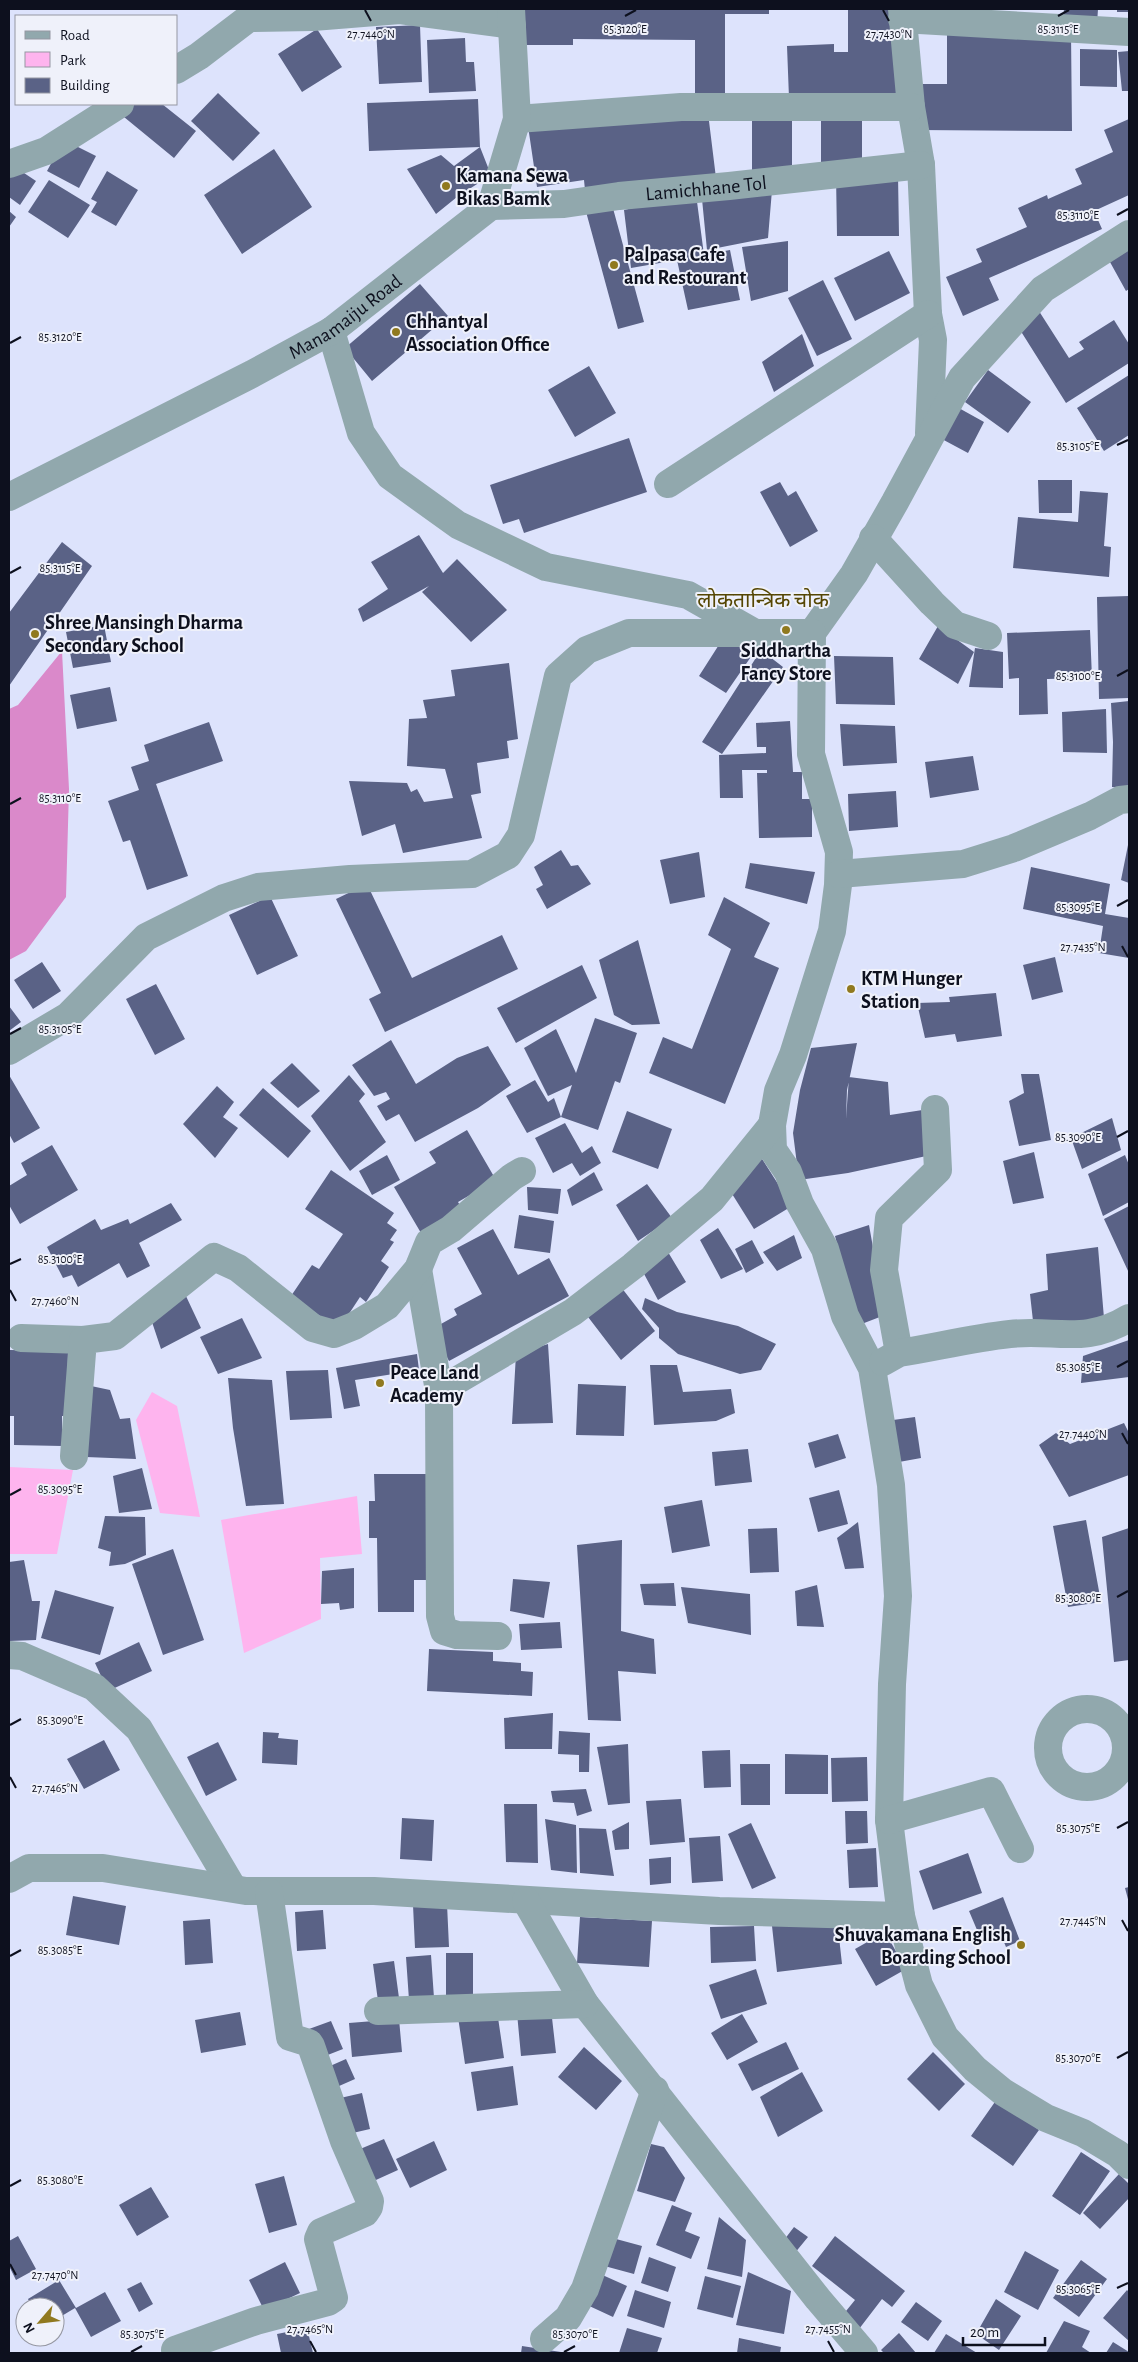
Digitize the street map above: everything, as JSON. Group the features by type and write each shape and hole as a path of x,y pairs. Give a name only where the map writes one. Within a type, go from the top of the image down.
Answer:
{"street":[{"path":"178,69 199,56 249,18 313,17 400,10 512,17 517,120 491,206"},
{"path":"929,442 933,340 928,314 921,164 911,107 902,14 1129,32"},
{"path":"9,164 46,151 118,105"},
{"path":"517,120 681,107 911,107"},
{"name":"Lamichhane Tol","path":"491,206 564,204 619,196 729,186 921,164"},
{"name":"Manamaiju Road","path":"9,498 252,374 331,330 491,206"},
{"path":"1129,234 1043,289 962,378 929,442 854,574 812,633 811,754 839,852 838,874 832,931 793,1055 778,1091 772,1125 774,1150 788,1172 800,1204 825,1249 845,1316 872,1368 892,1486 898,1596 892,1684 889,1820 901,1916 919,1985 945,2037 975,2069 1003,2092 1046,2118 1083,2133 1118,2154 1129,2165"},
{"path":"668,484 928,314"},
{"path":"331,330 361,433 390,476 450,520 546,567 688,595 756,633"},
{"path":"873,538 932,603 955,625 988,636"},
{"path":"9,1051 68,1016 146,937 224,898 258,887 350,879 472,874 508,855 521,835 558,676 587,650 629,633 812,633"},
{"path":"838,874 963,864 1014,848 1090,816 1120,800 1129,799"},
{"path":"899,1353 884,1270 889,1218 938,1170 935,1109"},
{"path":"439,1390 573,1312 633,1266 712,1199 772,1125"},
{"path":"21,1338 83,1340 115,1336 214,1257 238,1268 313,1328 334,1334 354,1326 387,1306 418,1269 429,1242 451,1229 499,1191 512,1177 522,1171"},
{"path":"418,1269 439,1390 440,1616 444,1631 457,1635 498,1636"},
{"path":"872,1368 899,1353 1011,1334 1076,1336 1112,1329 1129,1318"},
{"path":"74,1456 83,1340"},
{"path":"9,1655 22,1656 94,1687 138,1729 233,1888"},
{"path":"889,1820 991,1791 1020,1850"},
{"path":"9,1879 29,1868 103,1868 269,1892 374,1890 526,1901 719,1911 901,1916"},
{"path":"175,2350 256,2321 328,2302 334,2298 318,2240 321,2232 364,2213 370,2207 370,2201 344,2141 311,2046 309,2043 290,2037 269,1892"},
{"path":"526,1901 585,2004 655,2090 818,2299 864,2353"},
{"path":"378,2011 585,2004"},
{"path":"544,2339 568,2318 585,2289 655,2090"}],"green space":[{"path":"152,1392 177,1406 200,1517 160,1513 136,1420"},
{"path":"9,1467 73,1470 57,1554 9,1554"},
{"path":"357,1496 362,1554 320,1558 321,1619 244,1653 221,1520"}],"shaded area":[{"path":"62,651 69,789 66,897 26,951 9,960 9,709 18,705"}],"building":[{"path":"522,9 769,9 769,14 725,14 725,97 695,98 695,40 573,39 573,45 522,45"},
{"path":"848,9 895,9 898,94 789,98 787,46 834,44 834,52 848,52"},
{"path":"1064,9 1098,9 1097,24 1063,21"},
{"path":"1117,9 1129,9 1129,12 1117,12"},
{"path":"420,25 422,82 379,84 376,27"},
{"path":"317,29 342,67 302,92 278,54"},
{"path":"947,33 1071,33 1072,131 918,130 918,84 947,84"},
{"path":"465,38 466,62 474,62 476,91 429,93 427,40"},
{"path":"1080,49 1117,50 1117,87 1080,86"},
{"path":"1129,51 1129,91 1122,91 1118,52"},
{"path":"218,93 260,133 233,161 191,121"},
{"path":"478,99 480,147 369,151 367,103"},
{"path":"134,105 163,105 196,131 174,158 124,117"},
{"path":"708,113 716,178 585,190 584,180 537,187 528,126"},
{"path":"752,115 792,115 792,172 752,173"},
{"path":"821,115 862,115 862,163 821,163"},
{"path":"1129,119 1129,195 1094,211 1102,229 989,278 999,300 963,316 946,277 982,262 976,249 1027,227 1018,208 1047,195 1048,199 1082,184 1075,169 1113,152 1104,130"},
{"path":"64,140 96,156 79,188 47,171"},
{"name":"Kamana Sewa Bikas Bamk","path":"480,147 491,175 457,197 436,214 407,169 441,155 454,166"},
{"path":"274,149 312,207 242,254 204,195"},
{"path":"12,165 36,181 20,205 9,197 9,169"},
{"path":"107,171 138,190 116,226 91,212 97,202 91,199"},
{"path":"836,175 898,175 899,236 837,236"},
{"path":"49,180 90,205 68,238 28,212"},
{"path":"772,190 768,238 707,250 702,199"},
{"path":"696,194 704,255 730,250 740,300 688,310 677,260 631,268 624,210"},
{"name":"Palpasa Cafe and Restourant","path":"611,201 644,322 618,329 585,208"},
{"path":"9,211 16,217 9,227"},
{"path":"1129,239 1129,289 1126,291 1105,253"},
{"path":"788,241 788,291 751,301 742,247"},
{"path":"889,251 910,293 855,321 834,278"},
{"path":"823,280 852,339 817,356 788,298"},
{"name":"Chhantyal Association Office","path":"420,284 448,316 372,381 345,348"},
{"path":"1037,308 1069,358 1084,349 1079,342 1114,320 1129,344 1129,363 1066,403 1015,322"},
{"path":"802,334 814,366 774,392 762,362"},
{"path":"589,366 616,413 575,437 548,390"},
{"path":"988,370 1031,402 1008,433 965,402"},
{"path":"1129,375 1129,435 1104,451 1077,408"},
{"path":"957,407 984,422 968,453 940,438"},
{"path":"629,438 647,492 524,533 519,519 503,524 490,485"},
{"path":"1038,480 1072,480 1072,513 1039,513"},
{"path":"780,482 788,496 796,491 818,531 790,547 760,492"},
{"path":"1080,491 1108,493 1104,546 1111,547 1109,577 1013,568 1018,517 1078,522"},
{"path":"419,535 443,573 457,559 507,610 471,642 422,592 429,586 363,622 358,609 388,589 371,562"},
{"path":"62,542 92,566 9,686 9,613"},
{"path":"1129,596 1129,698 1099,699 1097,597"},
{"path":"104,625 111,662 73,668 66,632"},
{"path":"938,626 974,652 958,684 919,659"},
{"path":"1090,630 1092,678 1047,679 1048,714 1019,715 1019,678 1009,679 1007,633"},
{"path":"738,635 757,648 726,693 699,676 722,640"},
{"path":"975,648 1003,652 1003,688 969,687"},
{"path":"761,650 783,667 722,754 702,742"},
{"path":"834,656 893,657 895,705 836,704"},
{"path":"509,663 518,739 507,741 509,758 477,763 481,793 471,795 482,838 403,853 395,824 362,836 349,781 407,783 411,792 417,789 424,802 453,798 445,769 407,766 409,719 427,718 423,700 455,696 451,670"},
{"path":"110,687 117,721 77,729 70,695"},
{"path":"1129,701 1129,789 1112,787 1113,742 1111,703"},
{"path":"1106,709 1107,753 1063,752 1062,712"},
{"path":"790,721 793,772 802,772 802,799 812,799 812,837 759,838 757,773 767,773 767,770 742,770 743,798 720,798 719,755 766,753 766,747 757,747 756,723"},
{"path":"209,722 223,761 156,784 188,876 147,890 130,840 123,842 108,801 139,790 131,767 149,761 144,745"},
{"path":"840,724 895,726 897,763 843,766"},
{"path":"973,756 979,790 930,798 925,762"},
{"path":"896,791 898,827 849,831 848,794"},
{"path":"1129,846 1129,883 1121,880"},
{"path":"561,850 571,866 578,865 591,884 547,909 536,889 543,885 534,867"},
{"path":"699,852 705,897 670,904 660,860"},
{"path":"750,863 815,872 807,904 745,888"},
{"path":"1031,867 1110,884 1105,914 1129,918 1129,958 1099,953 1103,926 1023,909"},
{"path":"367,884 412,978 502,935 518,969 385,1032 369,999 381,993 336,899"},
{"path":"270,896 298,956 257,975 229,915"},
{"path":"724,897 770,923 754,957 779,968 725,1104 649,1073 663,1037 692,1049 731,949 708,935"},
{"path":"638,940 660,1024 632,1025 614,1015 599,960"},
{"path":"1055,957 1063,992 1032,1000 1023,965"},
{"path":"42,962 61,991 33,1009 14,980"},
{"path":"582,965 597,998 516,1043 497,1008"},
{"path":"156,984 185,1039 155,1055 126,999"},
{"path":"996,993 1002,1036 957,1042 955,1034 925,1038 917,1003 950,1002 949,997"},
{"path":"9,1006 21,1022 9,1031"},
{"path":"595,1018 637,1033 620,1083 615,1081 598,1130 561,1117 572,1085 548,1096 524,1048 556,1029 576,1073"},
{"path":"391,1040 416,1084 457,1058 488,1046 511,1085 478,1108 415,1142 399,1114 386,1121 377,1106 390,1099 386,1092 374,1096 352,1065"},
{"path":"857,1043 850,1077 888,1082 890,1115 929,1109 931,1155 848,1173 799,1180 793,1133 800,1090 811,1048","holes":["849,1082 846,1119 847,1090"]},
{"path":"292,1063 320,1091 298,1108 270,1083"},
{"path":"1021,1074 1039,1074 1051,1140 1019,1146 1009,1101 1024,1093"},
{"path":"9,1075 40,1128 14,1143 9,1134"},
{"path":"349,1075 365,1094 359,1101 386,1142 350,1171 311,1116"},
{"path":"535,1080 548,1102 554,1098 561,1117 527,1133 506,1096"},
{"path":"217,1086 234,1102 223,1117 238,1128 215,1158 183,1124"},
{"path":"263,1088 311,1131 288,1158 239,1115"},
{"path":"627,1111 672,1129 658,1169 612,1152"},
{"path":"1112,1118 1121,1150 1082,1169 1071,1138"},
{"path":"565,1123 582,1153 592,1146 601,1163 580,1176 572,1163 553,1173 535,1138"},
{"path":"467,1130 496,1180 458,1202 462,1209 421,1233 394,1187 436,1163 429,1152"},
{"path":"52,1145 78,1190 20,1224 9,1205 9,1186 27,1175 21,1163"},
{"path":"757,1151 792,1206 754,1229 729,1189"},
{"path":"1034,1152 1044,1198 1013,1204 1003,1161"},
{"path":"387,1155 400,1180 372,1195 359,1171"},
{"path":"1125,1155 1129,1165 1129,1202 1103,1216 1088,1174"},
{"path":"331,1170 394,1213 387,1223 397,1230 390,1240 394,1242 381,1261 389,1267 366,1302 360,1297 339,1329 291,1296 312,1265 319,1269 343,1234 305,1209"},
{"path":"594,1172 603,1190 572,1206 567,1190"},
{"path":"647,1184 672,1218 638,1241 616,1205"},
{"path":"527,1187 561,1189 558,1214 528,1210"},
{"path":"171,1203 182,1220 139,1243 150,1266 127,1278 119,1263 78,1287 72,1275 63,1278 47,1247 95,1219 101,1230 128,1219 130,1224"},
{"path":"1129,1206 1129,1273 1104,1219"},
{"path":"519,1215 554,1221 550,1253 514,1248"},
{"path":"869,1225 885,1315 859,1325 835,1236"},
{"path":"718,1228 743,1269 721,1279 700,1240"},
{"path":"493,1229 518,1275 549,1258 569,1296 449,1361 432,1329 457,1315 454,1309 482,1294 457,1248"},
{"path":"794,1235 802,1258 777,1271 763,1252"},
{"path":"752,1240 764,1263 746,1273 735,1249"},
{"path":"1098,1247 1104,1318 1034,1330 1030,1294 1048,1290 1046,1254"},
{"path":"668,1252 686,1282 658,1300 643,1272"},
{"path":"621,1287 655,1331 621,1360 585,1313"},
{"path":"185,1294 201,1328 161,1349 151,1319"},
{"path":"645,1298 677,1312 738,1326 776,1344 761,1370 740,1374 678,1354 659,1338 659,1328 642,1309"},
{"path":"242,1318 262,1358 218,1374 200,1337"},
{"path":"1129,1340 1129,1377 1081,1383 1083,1356"},
{"path":"548,1344 553,1423 512,1424 516,1354"},
{"path":"10,1350 68,1351 67,1416 62,1416 62,1446 14,1445 14,1416 9,1416"},
{"path":"417,1354 419,1370 355,1380 360,1406 344,1409 336,1368"},
{"path":"650,1365 677,1365 683,1392 731,1389 735,1413 716,1421 654,1425"},
{"path":"328,1370 332,1418 290,1420 286,1371"},
{"path":"228,1378 272,1380 284,1504 246,1506 233,1428"},
{"path":"578,1384 626,1386 624,1436 576,1435"},
{"path":"91,1386 110,1390 120,1419 130,1418 136,1459 86,1457"},
{"path":"915,1417 921,1458 899,1462 893,1420"},
{"path":"1124,1423 1129,1433 1129,1475 1069,1497 1039,1445 1056,1433 1070,1444"},
{"path":"838,1434 846,1458 815,1468 808,1443"},
{"path":"748,1449 752,1482 715,1486 712,1452"},
{"path":"142,1468 152,1509 119,1513 113,1476"},
{"path":"374,1474 426,1474 427,1580 414,1580 414,1612 378,1612 377,1538 369,1538 369,1501 375,1501"},
{"path":"839,1490 848,1524 818,1532 809,1498"},
{"path":"702,1500 710,1546 672,1553 664,1507"},
{"path":"105,1516 145,1517 146,1555 125,1564 109,1566 111,1552 98,1548"},
{"path":"1086,1520 1101,1602 1068,1607 1053,1526"},
{"path":"858,1522 864,1568 845,1569 837,1538"},
{"path":"777,1528 779,1572 750,1573 748,1529"},
{"path":"1129,1528 1129,1660 1114,1662 1102,1537"},
{"path":"622,1540 621,1631 654,1639 656,1674 618,1671 621,1721 588,1720 577,1545"},
{"path":"173,1549 204,1640 163,1655 132,1564"},
{"path":"24,1560 32,1601 40,1601 36,1640 9,1641 9,1562"},
{"path":"354,1568 354,1608 340,1610 339,1603 321,1604 322,1571"},
{"path":"513,1579 550,1582 544,1618 510,1611"},
{"path":"674,1583 676,1606 644,1605 640,1584"},
{"path":"817,1585 824,1627 797,1626 795,1591"},
{"path":"681,1587 750,1594 751,1635 688,1623"},
{"path":"55,1590 114,1607 100,1655 41,1638"},
{"path":"560,1622 562,1648 521,1650 519,1624"},
{"path":"139,1642 152,1671 108,1691 95,1663"},
{"path":"429,1649 493,1652 493,1661 521,1663 521,1671 533,1672 532,1696 427,1691"},
{"path":"553,1713 552,1749 505,1749 504,1718"},
{"path":"559,1731 590,1733 589,1772 579,1772 579,1755 558,1754"},
{"path":"263,1732 279,1733 278,1738 298,1740 297,1765 262,1763"},
{"path":"104,1740 120,1770 84,1789 67,1759"},
{"path":"218,1742 237,1780 206,1796 187,1757"},
{"path":"628,1744 630,1803 608,1805 597,1747"},
{"path":"730,1750 731,1787 704,1788 702,1751"},
{"path":"785,1754 828,1755 828,1794 785,1794"},
{"path":"867,1757 868,1801 832,1802 831,1758"},
{"path":"740,1764 770,1764 770,1805 741,1805"},
{"path":"586,1789 592,1811 577,1816 574,1803 553,1802 551,1791"},
{"path":"681,1799 685,1842 650,1845 646,1801"},
{"path":"504,1804 537,1804 538,1863 506,1862"},
{"path":"845,1811 867,1811 868,1843 846,1844"},
{"path":"402,1818 434,1820 432,1861 400,1859"},
{"path":"545,1819 576,1825 577,1873 551,1870"},
{"path":"629,1822 629,1849 615,1850 612,1831"},
{"path":"751,1823 776,1878 752,1889 728,1834"},
{"path":"579,1828 606,1829 614,1876 580,1873"},
{"path":"720,1836 723,1881 692,1883 689,1838"},
{"path":"876,1848 878,1887 849,1888 847,1850"},
{"path":"968,1853 982,1893 933,1910 919,1871"},
{"path":"671,1857 671,1883 650,1885 649,1859"},
{"path":"1129,1887 1129,1903 1125,1888"},
{"path":"73,1896 126,1906 119,1945 66,1935"},
{"path":"1003,1897 1020,1941 1006,1947 1001,1935 992,1939 989,1933 980,1937 969,1911"},
{"path":"447,1904 449,1947 415,1948 413,1905"},
{"path":"323,1910 326,1949 297,1951 295,1912"},
{"path":"580,1917 652,1921 649,1967 577,1963"},
{"path":"210,1919 213,1963 185,1965 183,1921"},
{"path":"837,1919 842,1964 777,1972 772,1926"},
{"path":"754,1926 756,1961 711,1963 710,1927"},
{"path":"885,1932 906,1969 876,1986 855,1949"},
{"path":"446,1953 473,1953 473,1995 446,1995"},
{"path":"431,1955 434,1998 409,2000 406,1957"},
{"path":"394,1961 399,1998 378,2001 373,1964"},
{"path":"756,1969 767,2004 721,2019 709,1985"},
{"path":"551,2009 556,2053 521,2056 517,2013"},
{"path":"497,2011 504,2058 465,2064 458,2017"},
{"path":"240,2012 246,2045 201,2053 195,2020"},
{"path":"742,2014 758,2042 727,2060 711,2033"},
{"path":"399,2019 402,2052 352,2057 349,2023"},
{"path":"331,2021 343,2049 320,2058 309,2029"},
{"path":"786,2042 799,2069 752,2091 738,2064"},
{"path":"584,2047 622,2081 596,2110 558,2077"},
{"path":"933,2052 965,2084 939,2111 907,2079"},
{"path":"346,2059 355,2079 330,2090 321,2070"},
{"path":"513,2066 518,2105 477,2111 471,2072"},
{"path":"802,2072 823,2111 778,2137 760,2097"},
{"path":"362,2093 370,2129 344,2135 336,2099"},
{"path":"997,2099 1039,2130 1013,2166 971,2136"},
{"path":"384,2139 398,2170 367,2184 353,2152"},
{"path":"434,2141 447,2170 410,2188 396,2159"},
{"path":"651,2144 664,2147 685,2178 675,2202 637,2191"},
{"path":"1081,2152 1110,2171 1080,2215 1052,2196"},
{"path":"1119,2174 1129,2184 1129,2198 1100,2229 1083,2213"},
{"path":"284,2176 297,2225 269,2233 255,2184"},
{"path":"151,2187 169,2217 137,2236 119,2205"},
{"path":"672,2205 692,2213 685,2231 700,2237 691,2259 656,2245"},
{"path":"719,2217 746,2240 742,2277 707,2269"},
{"path":"794,2227 808,2237 794,2254 781,2244"},
{"path":"18,2236 36,2269 16,2280 9,2266 9,2241"},
{"path":"605,2236 642,2246 634,2274 597,2264"},
{"path":"835,2236 905,2291 892,2307 882,2299 859,2329 842,2316 855,2300 812,2266"},
{"path":"1025,2251 1059,2270 1038,2310 1004,2292"},
{"path":"649,2257 676,2267 668,2292 641,2283"},
{"path":"1081,2260 1107,2279 1079,2317 1053,2298"},
{"path":"285,2262 300,2293 264,2310 249,2280"},
{"path":"748,2272 791,2291 784,2334 736,2325"},
{"path":"598,2273 627,2286 613,2317 585,2304"},
{"path":"705,2276 741,2286 733,2318 697,2309"},
{"path":"59,2280 76,2308 105,2292 121,2321 91,2337 75,2308 65,2314 65,2297 31,2297"},
{"path":"141,2282 153,2304 139,2312 127,2289"},
{"path":"635,2290 671,2302 664,2328 627,2316"},
{"path":"1127,2290 1129,2292 1129,2341 1103,2318"},
{"path":"996,2299 1021,2316 999,2350 976,2334"},
{"path":"916,2302 942,2321 928,2341 901,2322"},
{"path":"1064,2321 1090,2331 1082,2347 1091,2353 1046,2353"},
{"path":"307,2328 313,2353 281,2353 277,2334"},
{"path":"627,2328 662,2338 657,2353 619,2353"},
{"path":"899,2333 916,2353 884,2353 881,2350"},
{"path":"946,2334 977,2353 934,2353"},
{"path":"739,2338 781,2347 780,2353 737,2353"},
{"path":"1113,2342 1129,2352 1129,2353 1106,2353"},
{"path":"522,2346 561,2352 561,2353 521,2353"}],"place":[{"name":"Kamana Sewa Bikas Bamk","path":"446,186"},
{"name":"Palpasa Cafe and Restourant","path":"614,265"},
{"name":"Chhantyal Association Office","path":"396,332"},
{"name":"Siddhartha Fancy Store","path":"786,630"},
{"name":"Shree Mansingh Dharma Secondary School","path":"35,634"},
{"name":"KTM Hunger Station","path":"851,989"},
{"name":"Peace Land Academy","path":"380,1383"},
{"name":"Shuvakamana English Boarding School","path":"1021,1945"}],"district":[{"name":"लोकतान्त्रिक चोक","path":"763,600"}]}
